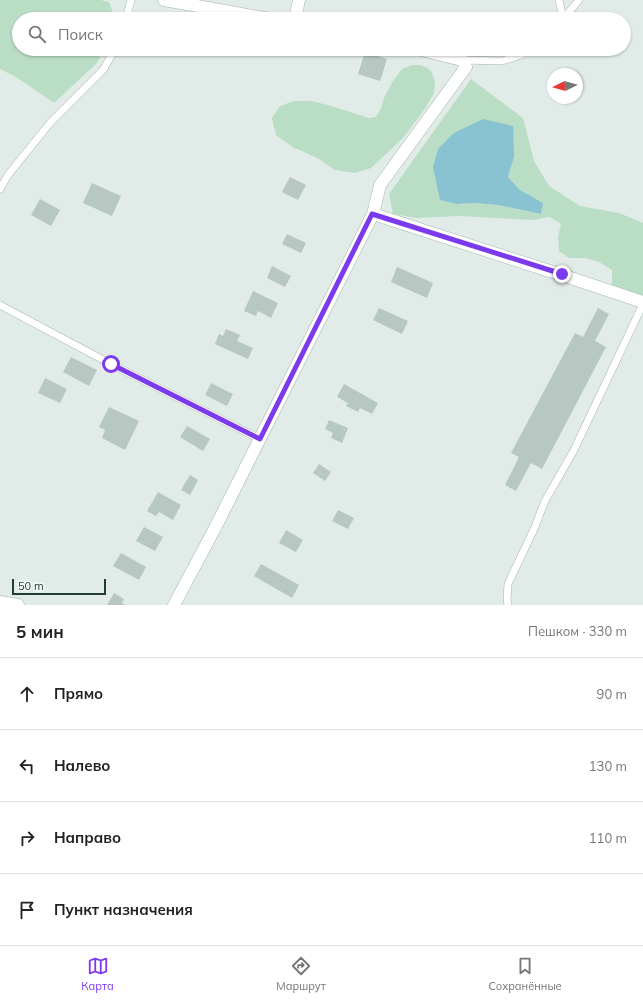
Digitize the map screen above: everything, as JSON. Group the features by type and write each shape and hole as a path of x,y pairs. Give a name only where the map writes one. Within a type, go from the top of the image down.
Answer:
{"street":[{"path":"164,0 231,12"},
{"path":"296,12 299,0"},
{"path":"174,605 215,528 372,214 380,185 466,67 462,60 446,56"},
{"path":"372,214 562,274 643,303"},
{"path":"0,602 18,605"}],"lane":[{"path":"128,12 131,0"},
{"path":"559,0 562,12"},
{"path":"569,12 578,0"},
{"path":"0,189 8,175 50,122 103,70 111,56"},
{"path":"462,60 502,61 518,56"},
{"path":"508,605 508,584 535,527 545,501 574,450 643,303"},
{"path":"0,305 111,364 260,439"}],"green space":[{"path":"0,0 101,0 109,2 113,12 12,12 12,56 100,56 97,63 54,103 16,77 0,69"},
{"path":"412,65 420,65 428,68 432,73 435,82 434,93 426,107 403,138 371,168 355,173 335,170 319,159 294,148 276,135 272,118 280,106 294,101 311,101 369,118 376,117 393,81 402,69"},
{"path":"471,79 523,118 534,161 549,186 580,206 619,213 643,223 643,296 612,285 612,270 599,262 585,258 569,258 559,251 558,237 561,224 550,217 532,220 458,216 417,218 393,214 389,194","holes":["514,157 508,177 520,190 542,203 541,214 498,205 474,203 457,204"]}],"water":[{"path":"483,119 513,126 514,157 508,177 520,190 543,203 541,214 498,205 474,203 457,204 440,200 433,167 438,149 454,133"}],"building":[{"path":"364,56 378,56 387,59 380,81 358,74"},
{"path":"290,177 306,185 298,200 282,192"},
{"path":"92,183 121,196 112,216 83,203"},
{"path":"40,199 60,210 51,226 31,215"},
{"path":"287,234 306,243 301,253 282,244"},
{"path":"272,266 291,276 285,287 267,278"},
{"path":"397,267 433,283 427,298 391,282"},
{"path":"253,291 278,303 271,318 258,311 256,316 244,311"},
{"path":"379,308 408,321 402,334 373,320"},
{"path":"598,308 609,314 595,341 606,347 542,469 531,463 516,491 505,485 519,457 511,453 575,333 583,337"},
{"path":"226,329 240,335 237,341 253,348 248,359 215,344 219,334 223,336"},
{"path":"71,357 97,370 89,386 63,372"},
{"path":"45,378 67,389 60,403 38,393"},
{"path":"211,383 233,394 227,406 205,395"},
{"path":"344,384 378,403 372,414 360,408 358,412 346,406 348,403 337,397"},
{"path":"109,407 139,421 125,450 102,438 105,430 99,427"},
{"path":"329,420 348,428 342,443 331,438 333,433 325,429"},
{"path":"187,426 210,439 203,451 180,437"},
{"path":"319,464 331,472 325,481 313,473"},
{"path":"190,475 198,480 190,495 181,490"},
{"path":"158,492 181,505 173,520 159,512 156,516 147,511"},
{"path":"338,510 354,518 348,529 332,521"},
{"path":"144,527 163,537 155,551 136,541"},
{"path":"286,530 303,540 296,552 279,543"},
{"path":"121,553 146,567 139,580 113,566"},
{"path":"261,564 299,585 292,598 254,576"},
{"path":"114,593 124,599 122,603 126,605 107,605"}],"route":[{"path":"111,364 260,439 372,214 562,274"}]}
